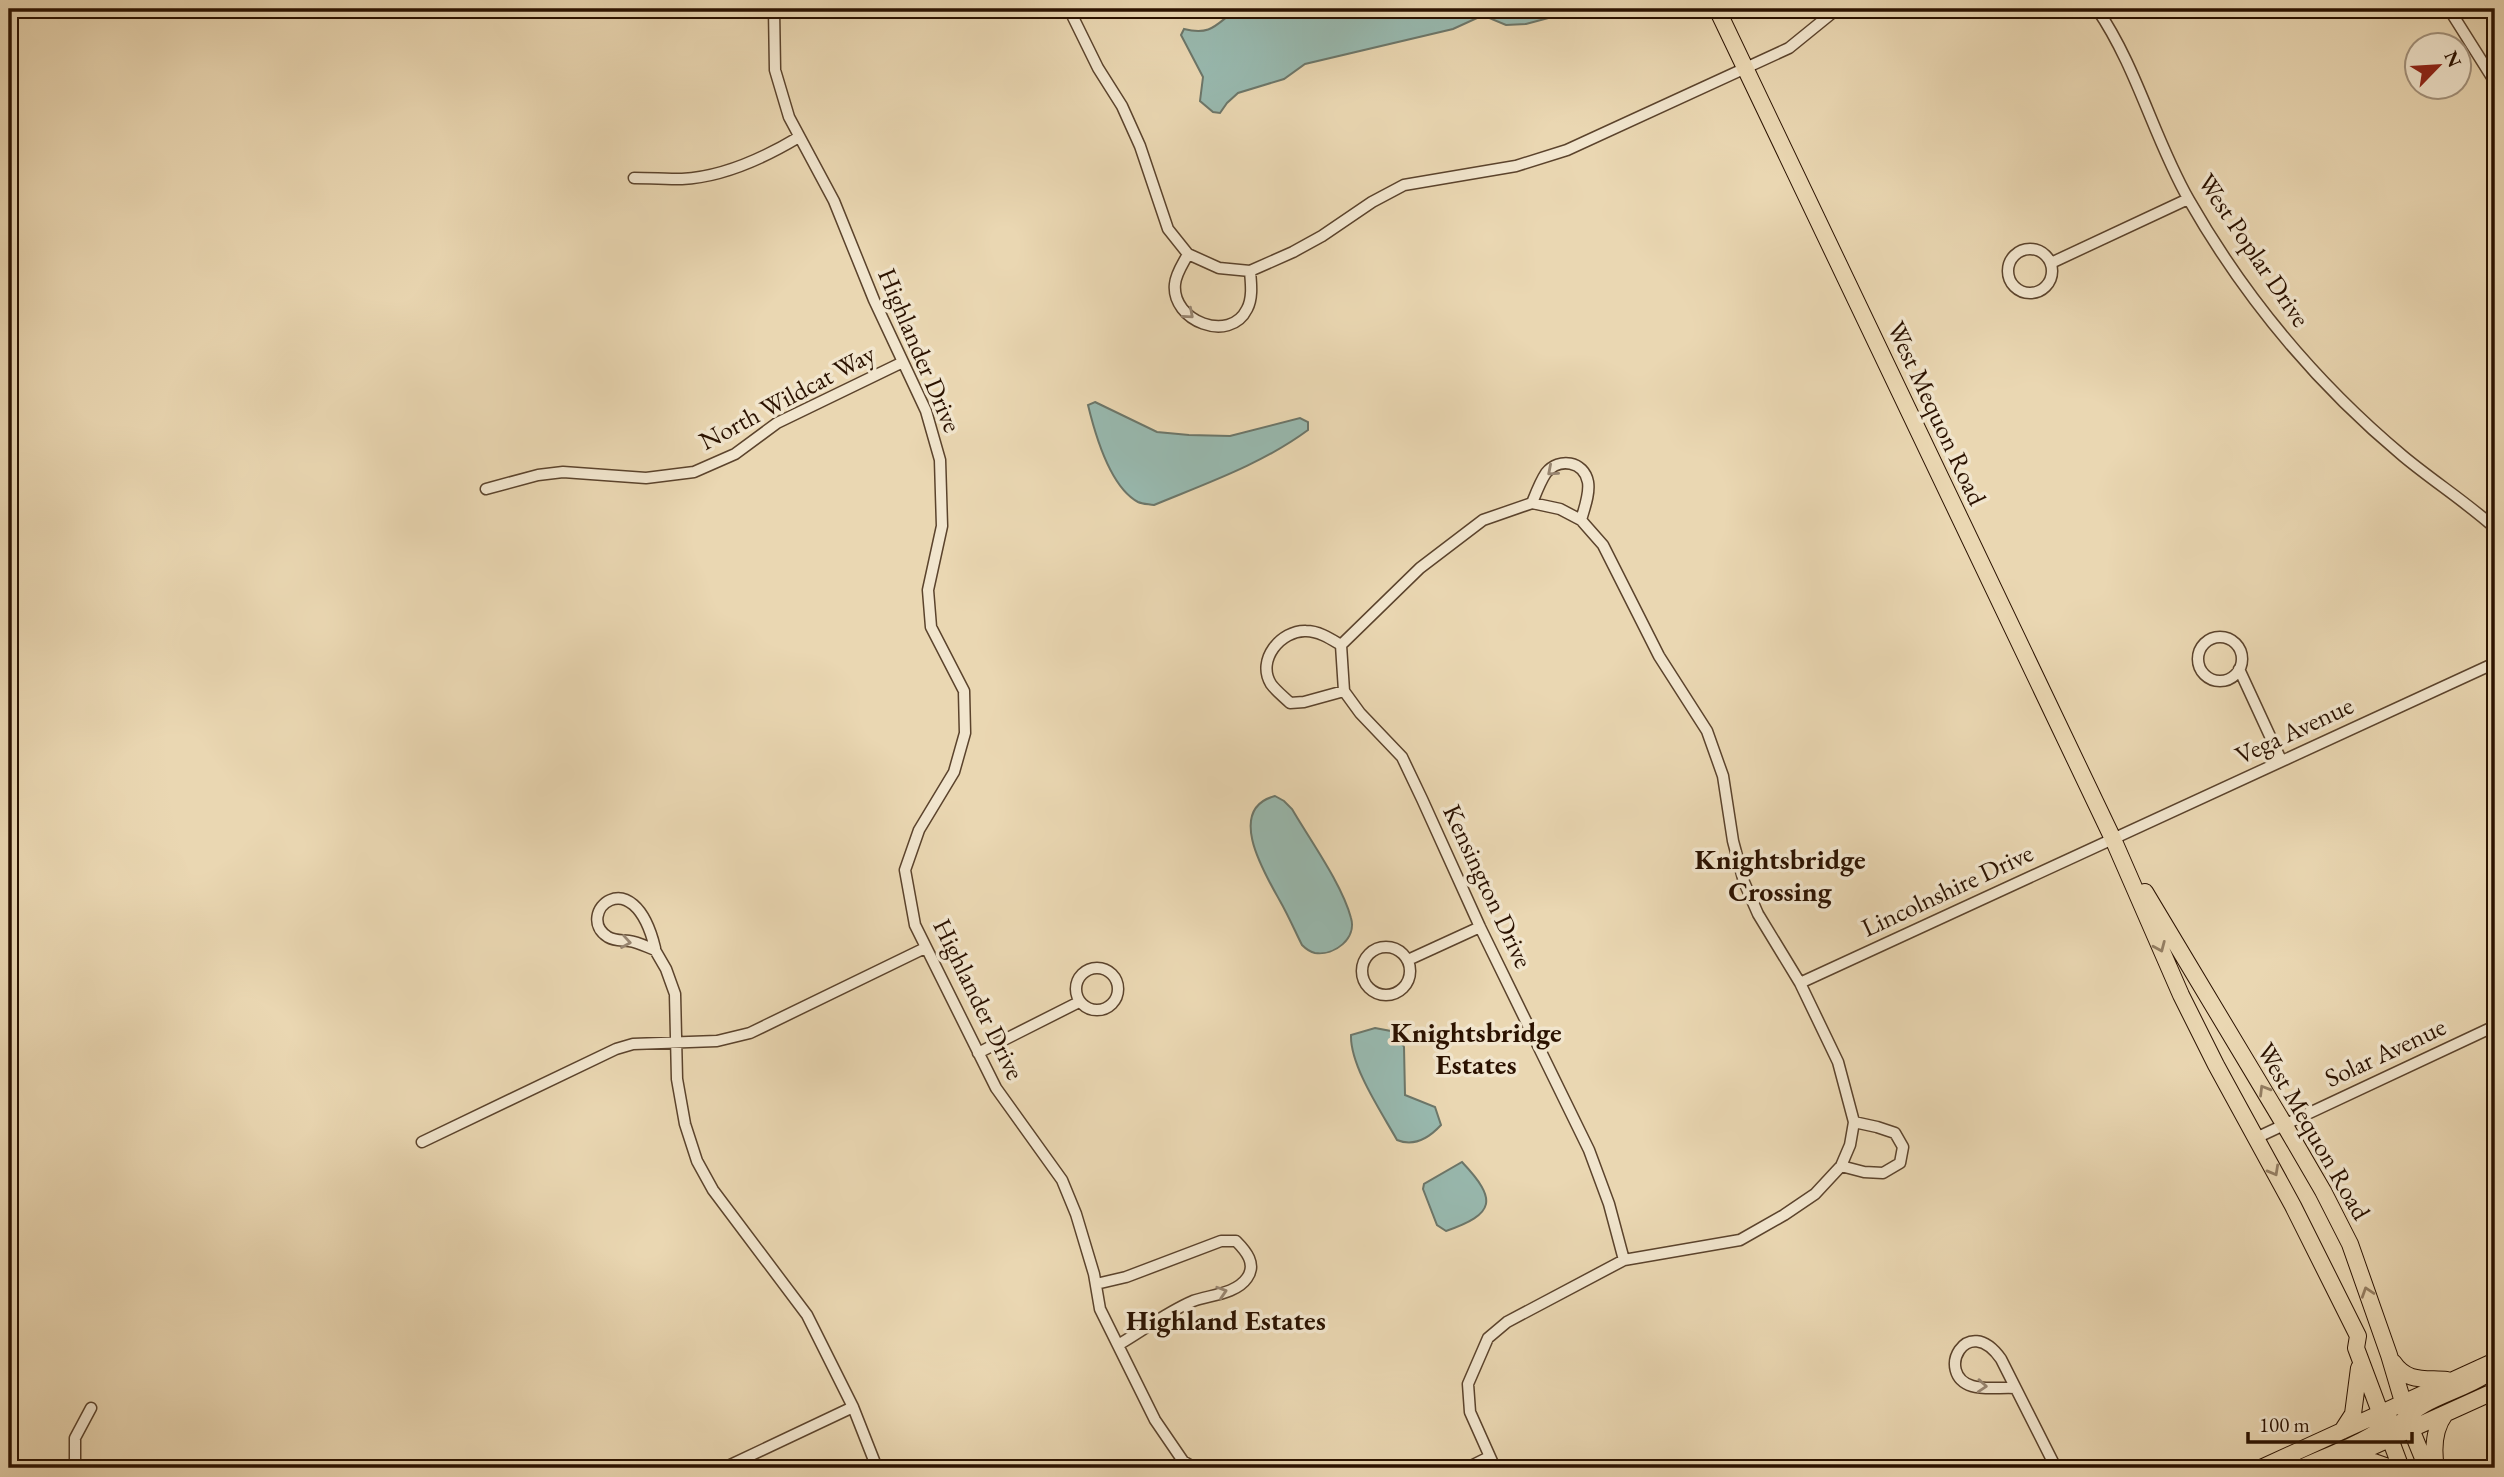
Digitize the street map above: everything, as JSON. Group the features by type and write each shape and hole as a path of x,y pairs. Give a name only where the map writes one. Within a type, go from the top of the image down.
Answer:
{"main road":[{"name":"West Mequon Road","path":"1717,9 2113,839 2180,995 2293,1206 2358,1336 2356,1348 2361,1362 2427,1468"},
{"name":"West Mequon Road","path":"2113,839 2284,1124 2350,1244 2389,1355 2401,1468"},
{"path":"2378,1327 2358,1336 2366,1348 2415,1468"},
{"path":"2389,1355 2406,1376 2424,1380 2450,1380"},
{"path":"2301,1468 2396,1422 2450,1380 2495,1361"},
{"path":"2342,1431 2353,1414 2361,1362"},
{"path":"2332,1465 2422,1406 2479,1379 2495,1368"},
{"path":"2261,1468 2342,1431 2445,1414 2495,1391"},
{"path":"2436,1468 2434,1455 2439,1423 2445,1414"},
{"path":"2332,1465 2374,1462 2392,1468"}],"street":[{"name":"Highlander Drive","path":"774,9 775,70 789,117 834,201 874,300 926,411 940,460 942,526 929,590 931,628 964,691 965,733 954,772 919,830 905,870 915,925 996,1088 1062,1180 1076,1214 1096,1284 1100,1309 1154,1420 1183,1461 1195,1468"},
{"path":"1069,9 1098,68 1122,106 1140,146 1168,229 1188,254 1219,268 1250,271 1322,236 1389,191 1420,180 1516,166 1550,157 1789,48 1837,9"},
{"name":"West Poplar Drive","path":"2097,9 2120,51 2188,199 2255,302 2320,377 2402,455 2495,528"},
{"path":"2449,9 2495,82"},
{"path":"634,178 684,179 716,174 775,151 799,137"},
{"path":"2051,263 2188,199"},
{"path":"2020,251 2042,251 2051,263 2051,277 2037,292 2023,291 2012,283 2009,277 2010,262 2020,251"},
{"path":"1188,254 1174,286 1179,305 1190,319 1209,326 1227,325 1247,309 1251,289 1250,271"},
{"name":"North Wildcat Way","path":"486,489 538,475 563,472 646,478 694,472 735,454 777,423 903,362"},
{"path":"1532,503 1548,470 1562,462 1577,465 1583,471 1588,484 1581,520"},
{"path":"1341,645 1324,635 1305,630 1284,638 1272,650 1266,662 1269,682 1290,703 1344,691 1341,645 1420,568 1483,520 1532,503 1560,509 1581,520 1603,545 1659,656 1707,732 1723,776 1733,841 1744,881 1758,914 1800,983 1838,1062 1853,1122 1850,1145 1841,1166 1815,1194 1784,1216 1740,1240 1624,1260 1507,1322 1488,1338 1468,1384 1470,1412 1494,1468"},
{"path":"2239,668 2235,675 2221,681 2207,677 2199,665 2200,650 2216,637 2229,639 2239,649 2239,668 2281,760"},
{"name":"Vega Avenue","path":"2113,839 2495,663"},
{"name":"Kensington Drive","path":"1344,691 1360,713 1402,757 1480,927 1589,1150 1609,1204 1624,1260"},
{"name":"Lincolnshire Drive","path":"1800,983 2113,839"},
{"path":"655,950 634,942 616,941 606,935 598,928 597,922 603,905 618,898 631,901 646,922 655,950 666,969 675,994 677,1079 685,1124 697,1161 713,1190 807,1315 853,1406 877,1468"},
{"path":"1408,960 1480,927"},
{"path":"1389,947 1396,949 1408,960 1411,968 1408,983 1396,994 1388,996 1373,992 1363,980 1363,963 1373,951 1389,947"},
{"path":"422,1142 616,1049 634,1044 717,1041 750,1033 925,948"},
{"path":"1094,968 1102,968 1114,976 1118,990 1109,1007 1090,1010 1079,1002 1075,988 1081,974 1094,968"},
{"path":"978,1053 1079,1002"},
{"name":"Solar Avenue","path":"2256,1138 2495,1026"},
{"path":"1841,1166 1864,1172 1884,1173 1900,1163 1903,1147 1895,1133 1853,1122"},
{"path":"1096,1284 1126,1277 1221,1241 1236,1241 1248,1253 1251,1270 1246,1280 1234,1288 1192,1302 1118,1345"},
{"path":"2015,1388 1972,1387 1961,1380 1956,1372 1954,1359 1959,1347 1972,1341 1983,1340 1993,1347 2015,1388 2056,1468"},
{"path":"724,1468 853,1406"},
{"path":"75,1468 75,1438 91,1408"},
{"path":"1467,1468 1489,1457"}],"water":[{"path":"1237,9 1582,9 1526,24 1506,25 1487,17 1477,18 1453,29 1305,64 1284,79 1238,93 1220,113 1213,112 1200,101 1203,77 1181,35 1184,29 1208,30"},
{"path":"1095,402 1157,432 1230,436 1300,418 1308,422 1308,430 1272,453 1234,472 1154,505 1145,504 1128,495 1119,485 1105,459 1088,405"},
{"path":"1275,796 1292,809 1347,905 1351,932 1343,944 1330,952 1315,953 1302,945 1266,875 1253,843 1253,814 1260,803"},
{"path":"1375,1028 1396,1032 1404,1047 1405,1095 1435,1107 1441,1125 1421,1140 1397,1140 1361,1075 1351,1035"},
{"path":"1462,1162 1482,1186 1486,1204 1482,1212 1474,1218 1446,1231 1437,1225 1423,1189 1424,1184"}],"district":[{"name":"Knightsbridge Crossing","path":"1780,875"},
{"name":"Knightsbridge Estates","path":"1476,1048"},
{"name":"Highland Estates","path":"1226,1320"}]}
